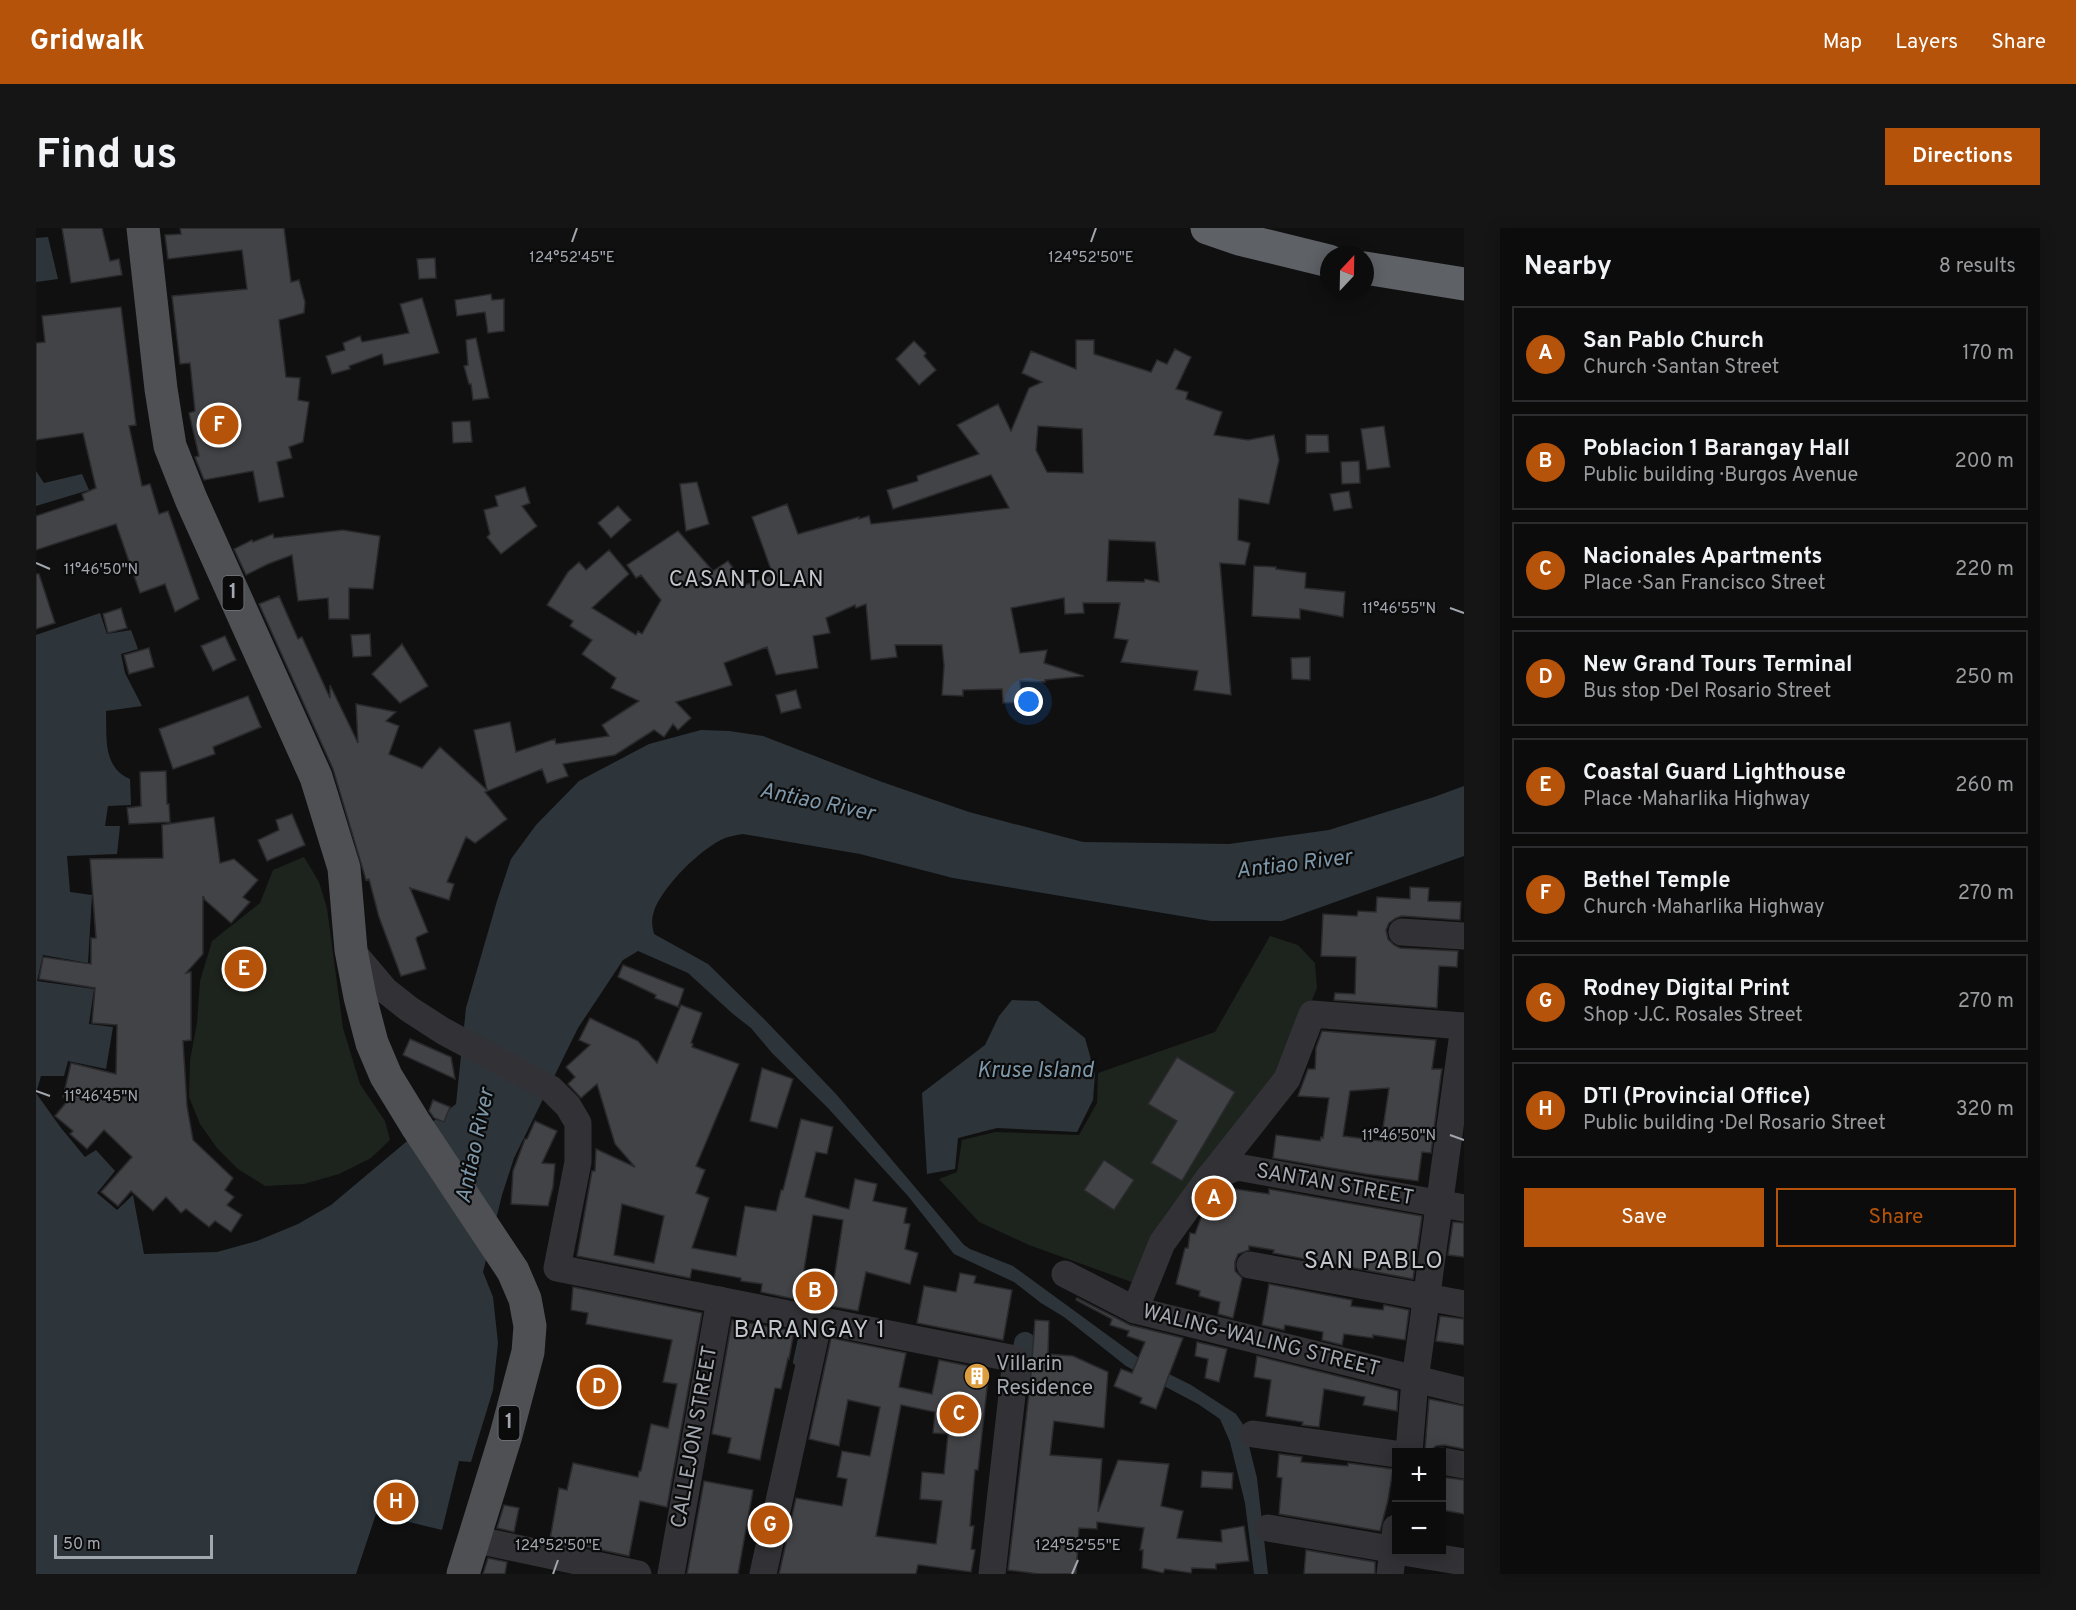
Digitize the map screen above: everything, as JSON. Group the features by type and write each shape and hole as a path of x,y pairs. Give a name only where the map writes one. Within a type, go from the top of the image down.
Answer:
{"highway":[{"path":"1207,228 1239,239 1320,259"},
{"path":"1374,269 1464,285"}],"main road":[{"name":"1","path":"143,228 161,389 170,446 191,499 316,777 344,868 351,950 372,1043 386,1076 513,1271 525,1299 530,1326 528,1352 506,1435 463,1574"}],"street":[{"path":"1402,932 1464,936"},
{"path":"351,950 385,990 443,1031 551,1089 568,1106 578,1123 578,1162 557,1268 1016,1359 992,1574"},
{"path":"1135,1310 1162,1244 1208,1179 1287,1078 1312,1014 1464,1026 1451,1206 1427,1297 1414,1380 1408,1448"},
{"name":"SANTAN STREET","path":"1208,1179 1237,1167 1451,1206"},
{"path":"1250,1265 1464,1304"},
{"name":"WALING-WALING STREET","path":"1065,1274 1135,1310 1464,1391"},
{"name":"CALLEJON STREET","path":"671,1574 720,1300"},
{"path":"763,1574 819,1320"},
{"path":"1253,1434 1392,1453"},
{"path":"1446,1462 1464,1465"},
{"path":"1268,1528 1392,1550"},
{"path":"473,1539 638,1574"},
{"path":"1427,1556 1464,1562"}],"shaded area":[{"path":"304,857 319,882 327,908 343,1028 360,1084 385,1121 390,1140 371,1158 339,1174 304,1184 265,1186 238,1169 217,1148 200,1124 189,1097 190,1060 197,1023 200,981 212,941 260,903 273,870","holes":["245,957 252,961 256,968 253,975 243,980 236,977 232,967 238,959"]},
{"path":"1270,936 1298,945 1315,963 1317,988 1281,1076 1137,1284 1029,1245 979,1222 939,1179 957,1172 962,1140 995,1132 1079,1135 1097,1103 1098,1073 1215,1032"}],"water":[{"path":"48,237 58,279 36,282 36,238"},
{"path":"36,471 44,483 82,474 89,490 36,506"},
{"path":"100,613 107,634 131,630 138,649 121,654 125,673 142,706 106,711 110,759 121,774 130,779 131,805 108,806 105,826 120,826 117,854 67,856 70,892 92,895 88,963 43,955 37,981 94,989 89,1024 113,1027 106,1069 68,1061 64,1076 41,1076 36,1093 36,635"},
{"name":"Antiao River","path":"701,730 763,736 882,782 969,812 1083,842 1229,844 1329,830 1464,786 1464,856 1282,921 1211,921 953,878 860,854 743,834 715,843 694,859 665,891 653,914 654,934 708,964 765,1020 836,1094 964,1245 1013,1266 1143,1361 1191,1385 1236,1414 1244,1426 1257,1478 1268,1574 1254,1574 1245,1503 1230,1442 1220,1419 1198,1404 1126,1366 1064,1317 1014,1282 954,1254 908,1196 751,1028 688,973 638,951 623,960 578,1028 514,1158 502,1195 483,1272 493,1297 498,1343 493,1390 471,1462 459,1461 442,1530 376,1514 356,1574 36,1574 36,1093 85,1157 96,1150 115,1171 97,1193 117,1210 133,1195 144,1254 217,1252 257,1241 298,1224 331,1205 406,1142 456,1104 466,1008 511,859 536,825 579,781 649,744"},
{"name":"Kruse Island","path":"1012,1000 1038,1001 1085,1038 1095,1074 1093,1100 1077,1132 997,1128 958,1138 955,1169 927,1174 922,1093 985,1045 999,1016"}],"building":[{"path":"62,228 102,228 110,261 119,259 122,275 71,283"},
{"path":"180,228 284,228 291,282 299,280 305,302 304,313 279,320 286,377 300,378 298,400 309,402 303,442 289,447 292,458 277,462 284,497 259,502 253,471 204,480 196,460 195,457 199,456 189,413 195,411 190,363 180,364 172,296 247,289 242,250 168,259 165,235 181,234"},
{"path":"435,258 436,278 419,279 417,259"},
{"path":"491,294 492,300 504,299 504,331 488,333 485,312 457,316 455,300"},
{"path":"422,298 439,353 384,365 382,354 349,366 350,369 332,374 326,356 345,350 343,343 360,336 362,342 409,333 400,304"},
{"path":"121,307 136,425 129,426 142,486 150,484 159,514 168,511 199,599 175,612 165,584 140,593 116,524 36,550 36,516 84,500 82,494 96,488 83,433 36,440 36,343 45,342 42,316"},
{"path":"476,338 489,398 473,400 471,384 469,384 464,366 468,365 466,340"},
{"path":"1076,340 1094,340 1094,354 1151,372 1157,360 1167,364 1175,349 1191,357 1176,389 1188,392 1186,399 1222,412 1214,435 1248,440 1274,435 1279,460 1269,504 1239,499 1238,540 1250,543 1245,565 1220,563 1231,695 1194,690 1198,671 1121,662 1128,640 1114,638 1120,603 1083,603 1084,613 1065,614 1064,598 1011,608 1020,653 1047,650 1044,663 1084,676 1045,680 1045,682 1020,681 1021,702 1003,703 1002,689 963,690 963,696 942,695 944,666 942,645 895,645 897,657 871,660 866,604 856,608 855,605 826,618 830,633 813,636 818,668 776,675 767,647 724,663 732,685 676,702 691,718 678,730 673,724 664,737 654,730 615,755 563,764 568,776 547,783 542,769 485,792 507,819 475,843 466,837 447,882 454,884 449,900 410,888 428,932 416,939 426,969 401,976 379,917 369,879 366,880 333,769 259,604 279,596 298,639 302,637 330,698 330,685 358,743 356,704 396,712 386,721 399,726 389,754 422,768 440,747 487,790 474,730 510,722 516,752 555,739 556,744 609,736 602,725 639,701 611,688 616,678 582,654 592,640 570,626 573,621 547,605 568,572 579,562 586,570 609,550 629,574 592,608 636,635 638,631 642,634 661,600 641,575 636,578 627,565 678,531 713,571 728,561 745,585 773,575 752,517 787,504 798,534 859,517 859,519 869,516 871,524 1009,508 991,475 893,509 887,490 918,481 917,476 979,454 957,425 998,404 1011,431 1029,388 1042,382 1022,373 1031,351 1076,369","holes":["1038,426 1082,429 1083,473 1047,472 1036,450","1109,540 1155,542 1159,582 1145,579 1144,582 1107,581"]},
{"path":"914,341 926,353 924,356 936,370 919,385 896,359"},
{"path":"470,421 472,442 453,443 452,422"},
{"path":"1384,426 1390,467 1367,470 1361,429"},
{"path":"1306,435 1328,435 1329,452 1306,453"},
{"path":"1359,461 1360,483 1342,484 1341,462"},
{"path":"697,482 709,524 686,531 680,484"},
{"path":"525,487 530,503 522,506 537,526 501,554 487,537 490,534 484,510 498,506 495,496"},
{"path":"1349,491 1352,508 1334,511 1330,494"},
{"path":"618,506 631,520 611,538 598,523"},
{"path":"343,530 380,536 373,589 349,588 349,619 329,619 328,598 298,601 292,555 246,575 234,549 252,540 253,542 273,534 274,538"},
{"path":"1254,566 1276,567 1276,569 1306,573 1305,588 1345,592 1343,617 1300,609 1300,619 1252,616"},
{"path":"36,574 39,574 55,623 36,629"},
{"path":"121,608 127,628 108,633 103,614"},
{"path":"370,634 371,656 353,657 351,635"},
{"path":"225,636 236,660 213,671 201,646"},
{"path":"402,644 428,686 400,703 372,674"},
{"path":"149,648 154,667 129,674 124,655"},
{"path":"1310,657 1310,680 1292,679 1291,658"},
{"path":"796,690 801,708 781,713 776,695"},
{"path":"248,696 261,727 213,747 215,754 173,769 159,729"},
{"path":"166,771 170,822 129,824 127,808 141,806 140,772"},
{"path":"292,814 305,845 267,861 258,840 279,830 276,820"},
{"path":"214,817 220,863 234,859 258,880 243,897 250,902 231,923 203,896 203,954 186,973 191,972 191,1040 183,1041 187,1106 193,1140 233,1178 225,1190 234,1197 227,1205 242,1215 231,1232 215,1221 209,1227 186,1209 181,1213 166,1197 153,1211 131,1191 118,1206 101,1192 132,1157 104,1130 87,1149 70,1134 73,1131 55,1116 69,1099 63,1097 71,1063 116,1074 117,1025 92,1023 95,988 39,979 43,957 91,964 91,938 96,938 90,859 163,858 162,825"},
{"path":"1410,887 1429,888 1428,901 1461,902 1460,920 1402,916 1389,923 1386,930 1388,939 1400,948 1458,951 1457,967 1439,966 1437,1008 1334,1000 1335,993 1355,994 1356,957 1321,956 1323,914 1357,916 1358,911 1376,912 1377,897 1410,899"},
{"path":"245,959 251,962 253,971 249,977 243,978 237,976 234,969 235,961"},
{"path":"623,965 684,989 678,1007 655,998 656,995 618,977"},
{"path":"681,1005 702,1013 691,1043 692,1047 739,1064 696,1166 705,1170 696,1193 709,1198 692,1248 736,1256 745,1206 776,1211 801,1119 833,1127 827,1154 816,1152 805,1197 849,1209 855,1179 877,1184 873,1201 907,1208 904,1223 910,1224 905,1249 918,1253 910,1284 866,1272 858,1311 830,1306 843,1220 813,1215 799,1300 761,1292 762,1284 741,1281 741,1278 692,1269 690,1278 577,1256 592,1171 595,1171 596,1149 635,1167 615,1144 597,1084 581,1098 568,1084 575,1077 566,1067 590,1045 579,1040 590,1018 638,1041 657,1063","holes":["622,1204 664,1216 654,1263 614,1255"]},
{"path":"1322,1031 1436,1040 1432,1069 1442,1069 1431,1153 1422,1152 1418,1181 1273,1158 1276,1135 1320,1141 1321,1137 1323,1138 1329,1098 1298,1096 1308,1069 1315,1069 1316,1048","holes":["1389,1088 1381,1141 1343,1136 1350,1091"]},
{"path":"410,1039 451,1057 455,1079 403,1055"},
{"path":"1177,1057 1235,1092 1182,1181 1151,1163 1177,1121 1148,1104"},
{"path":"762,1068 793,1079 777,1128 750,1121"},
{"path":"433,1100 450,1107 444,1122 434,1118 429,1111"},
{"path":"535,1121 557,1131 542,1163 555,1164 553,1187 548,1206 511,1204 513,1171 525,1139"},
{"path":"1104,1160 1134,1180 1114,1210 1084,1190"},
{"path":"1228,1188 1269,1194 1269,1189 1422,1216 1413,1279 1273,1253 1274,1250 1249,1246 1249,1250 1238,1254 1235,1262 1235,1271 1242,1278 1233,1318 1218,1314 1220,1302 1199,1296 1200,1291 1176,1284 1185,1248 1188,1248 1190,1233 1195,1234 1202,1215 1218,1192"},
{"path":"1453,1222 1464,1223 1464,1257 1448,1255"},
{"path":"960,1273 976,1276 974,1283 1012,1290 1003,1340 917,1323 924,1286 956,1292"},
{"path":"1269,1284 1352,1300 1351,1306 1383,1310 1384,1305 1409,1310 1405,1340 1373,1335 1373,1338 1344,1334 1342,1345 1322,1340 1323,1332 1285,1325 1284,1330 1262,1325"},
{"path":"573,1287 702,1313 667,1507 640,1501 629,1556 550,1539 559,1488 567,1490 573,1463 638,1477 651,1424 668,1428 677,1384 663,1382 672,1340 586,1324 588,1313 571,1310"},
{"path":"1077,1298 1130,1325 1183,1338 1156,1409 1140,1403 1142,1398 1114,1386 1121,1369 1132,1373 1145,1342 1127,1336 1129,1331 1110,1325 1112,1319 1076,1300"},
{"path":"1440,1316 1464,1319 1464,1345 1436,1341"},
{"path":"732,1320 794,1331 781,1389 775,1388 760,1460 728,1453 731,1438 712,1434"},
{"path":"1035,1320 1049,1321 1048,1354 1073,1356 1108,1372 1104,1428 1054,1421 1050,1455 1102,1459 1098,1512 1118,1460 1169,1464 1161,1506 1183,1511 1177,1538 1222,1542 1221,1530 1244,1526 1249,1561 1216,1564 1216,1569 1192,1568 1191,1573 1165,1569 1163,1573 1142,1568 1143,1550 1140,1550 1144,1528 1097,1522 1097,1529 1079,1528 1076,1574 1039,1574 1008,1570 1030,1385"},
{"path":"831,1338 906,1353 899,1387 932,1394 939,1360 989,1370 978,1470 975,1470 970,1526 974,1526 971,1549 975,1550 971,1572 918,1565 916,1574 779,1574 796,1498 842,1506 847,1479 837,1477 842,1451 870,1456 880,1407 848,1400 839,1446 809,1439","holes":["901,1405 935,1412 933,1433 948,1434 944,1474 922,1472 920,1499 942,1501 936,1544 876,1536"]},
{"path":"1197,1342 1227,1349 1219,1382 1205,1378 1208,1359 1195,1356"},
{"path":"1257,1356 1398,1391 1397,1411 1363,1405 1365,1397 1324,1389 1319,1427 1266,1416 1271,1380 1254,1377"},
{"path":"1429,1399 1464,1406 1464,1449 1444,1445 1425,1448"},
{"path":"1279,1454 1302,1457 1301,1462 1348,1466 1348,1463 1392,1469 1388,1500 1380,1531 1279,1514 1282,1478 1277,1477"},
{"path":"1202,1471 1233,1473 1232,1489 1201,1487"},
{"path":"1446,1478 1464,1480 1464,1514 1446,1511"},
{"path":"704,1481 753,1490 738,1574 687,1574"},
{"path":"385,1483 414,1490 407,1520 378,1513"},
{"path":"504,1505 519,1508 514,1532 497,1528"},
{"path":"1306,1550 1375,1562 1375,1574 1304,1574"},
{"path":"488,1558 507,1562 505,1574 483,1574"}],"waterway":[{"path":"796,1362 804,1325"},
{"path":"1020,1379 1025,1343"}],"place":[{"name":"Bethel Temple","path":"219,425"},
{"name":"Coastal Guard Lighthouse","path":"244,969"},
{"name":"San Pablo Church","path":"1214,1198"},
{"name":"Poblacion 1 Barangay Hall","path":"815,1291"},
{"name":"Villarin Residence","path":"977,1376"},
{"name":"New Grand Tours Terminal","path":"599,1387"},
{"name":"Nacionales Apartments","path":"959,1414"},
{"name":"DTI (Provincial Office)","path":"396,1502"},
{"name":"Rodney Digital Print","path":"770,1525"}],"district":[{"name":"CASANTOLAN","path":"747,580"},
{"name":"SAN PABLO","path":"1374,1262"},
{"name":"BARANGAY 1","path":"810,1331"}]}
